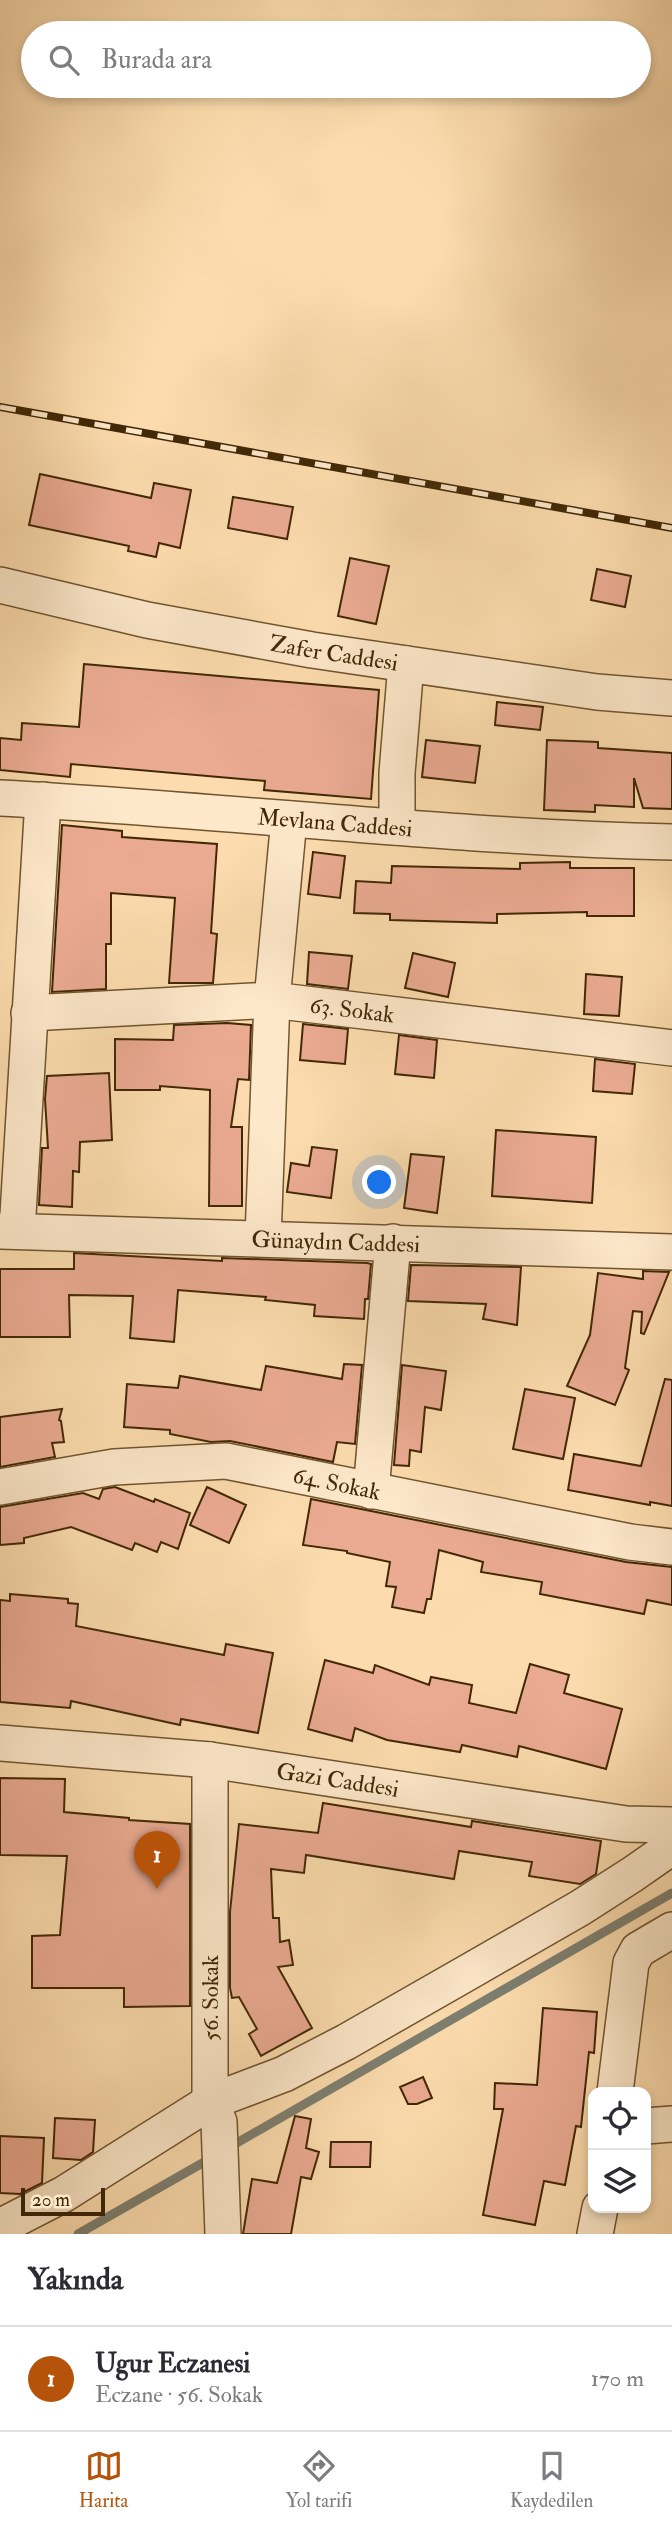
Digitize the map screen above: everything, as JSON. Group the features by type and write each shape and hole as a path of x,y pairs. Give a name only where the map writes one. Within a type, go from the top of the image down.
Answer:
{"street":[{"name":"Zafer Caddesi","path":"0,585 147,620 313,650 597,692 672,698"},
{"path":"397,827 397,773 406,664"},
{"name":"Mevlana Caddesi","path":"0,798 601,841 672,842"},
{"path":"8,1231 29,1013 43,800"},
{"path":"262,1238 272,1000 289,818"},
{"name":"63. Sokak","path":"29,1013 272,1000 672,1048"},
{"name":"Günaydın Caddesi","path":"8,1231 672,1252"},
{"path":"372,1491 393,1242"},
{"name":"64. Sokak","path":"0,1487 114,1467 226,1461 630,1542 672,1547"},
{"name":"Gazi Caddesi","path":"0,1743 210,1759 626,1824 672,1825"},
{"name":"56. Sokak","path":"210,1759 215,2112 222,2180 223,2234"},
{"path":"0,2227 346,2042 580,1908 663,1853 672,1840"},
{"path":"616,2087 631,1963 638,1950 672,1930"},
{"path":"651,2126 672,2124"},
{"path":"595,2234 599,2213"}],"building":[{"path":"40,474 151,498 154,483 191,490 180,548 159,543 156,557 128,551 129,546 29,525"},
{"path":"233,497 293,507 287,539 228,528"},
{"path":"350,558 389,566 376,624 338,616"},
{"path":"597,569 631,576 625,607 591,600"},
{"path":"84,664 379,690 371,799 264,790 265,781 71,764 70,777 0,770 0,738 21,740 22,723 79,727"},
{"path":"497,702 543,707 540,730 495,725"},
{"path":"426,740 480,746 475,783 422,777"},
{"path":"547,740 598,742 598,748 672,753 672,809 643,808 634,778 634,807 595,805 595,812 544,810"},
{"path":"62,825 122,831 122,837 217,844 211,933 217,934 213,983 169,983 175,898 111,893 111,944 106,944 106,989 52,992"},
{"path":"313,852 345,856 340,898 308,894"},
{"path":"570,862 570,868 634,868 634,916 587,916 587,912 497,914 497,923 390,920 390,914 354,913 356,881 391,883 392,866 520,869 520,863"},
{"path":"309,952 352,956 348,989 307,984"},
{"path":"413,953 455,963 448,997 405,988"},
{"path":"586,974 622,977 619,1016 584,1014"},
{"path":"303,1024 348,1029 345,1064 300,1060"},
{"path":"174,1025 251,1025 249,1080 238,1079 231,1127 242,1127 242,1206 209,1206 210,1090 160,1086 160,1090 115,1090 115,1039 173,1040"},
{"path":"399,1035 437,1040 434,1078 395,1074"},
{"path":"595,1059 635,1064 632,1094 593,1091"},
{"path":"109,1073 112,1140 80,1142 79,1172 73,1171 72,1207 39,1205 42,1148 48,1148 45,1099 47,1076"},
{"path":"496,1130 596,1137 592,1203 492,1196"},
{"path":"312,1147 337,1150 331,1198 287,1192 291,1163 309,1166"},
{"path":"411,1154 444,1157 437,1213 404,1208"},
{"path":"74,1253 222,1261 222,1258 367,1263 371,1264 368,1299 365,1299 364,1319 314,1316 315,1305 265,1300 266,1297 178,1290 174,1342 130,1338 133,1296 69,1295 70,1337 0,1337 0,1269 74,1269"},
{"path":"411,1265 521,1267 517,1325 483,1319 486,1304 408,1301"},
{"path":"643,1271 669,1272 644,1334 641,1333 642,1312 633,1311 625,1368 629,1370 615,1405 567,1386 590,1335 598,1273 643,1279"},
{"path":"344,1364 362,1365 355,1444 337,1442 333,1462 230,1441 211,1442 170,1434 170,1430 124,1427 127,1384 178,1388 180,1376 261,1390 266,1366 342,1379"},
{"path":"402,1365 446,1371 441,1410 425,1407 421,1452 410,1450 409,1466 394,1465"},
{"path":"665,1379 672,1380 672,1506 650,1502 650,1505 568,1490 574,1454 641,1466"},
{"path":"525,1389 575,1398 563,1459 513,1449"},
{"path":"62,1409 59,1420 64,1442 52,1443 55,1457 0,1467 0,1417"},
{"path":"115,1487 190,1513 178,1549 161,1542 157,1552 135,1543 132,1550 71,1527 24,1538 24,1543 0,1545 0,1507 83,1493 99,1499 103,1489"},
{"path":"207,1487 246,1505 229,1543 190,1525"},
{"path":"311,1499 626,1562 672,1567 672,1605 647,1600 644,1614 540,1594 542,1582 481,1572 483,1562 439,1550 431,1599 427,1599 424,1613 392,1607 396,1587 386,1586 390,1562 347,1551 303,1545"},
{"path":"10,1594 68,1599 68,1603 78,1604 76,1626 224,1655 226,1644 273,1653 258,1733 181,1719 180,1725 71,1701 70,1708 0,1702 0,1600 10,1601"},
{"path":"325,1660 373,1673 375,1665 429,1685 431,1677 472,1685 469,1703 516,1713 530,1664 569,1675 564,1693 622,1709 606,1769 519,1746 517,1757 462,1745 460,1752 387,1740 355,1728 352,1741 308,1729"},
{"path":"0,1778 65,1779 64,1812 190,1824 190,2006 124,2007 124,1988 32,1988 32,1936 60,1935 67,1856 0,1855"},
{"path":"323,1803 471,1827 472,1821 601,1841 596,1874 580,1884 529,1876 532,1862 459,1851 454,1879 306,1855 304,1873 271,1869 273,1918 279,1918 280,1942 289,1940 293,1965 278,1967 312,2028 261,2056 249,2034 257,2029 239,1997 232,1998 230,1988 230,1912 239,1824 318,1833"},
{"path":"543,2008 597,2012 594,2053 589,2052 581,2127 576,2126 565,2185 544,2181 535,2225 483,2215 503,2109 494,2109 495,2083 537,2085"},
{"path":"423,2077 432,2098 417,2104 408,2104 400,2087"},
{"path":"295,2116 311,2119 306,2148 319,2152 311,2179 301,2177 291,2234 243,2234 252,2179 277,2183"},
{"path":"55,2118 95,2120 93,2152 81,2160 53,2158"},
{"path":"0,2136 44,2138 42,2183 20,2194 0,2193"},
{"path":"331,2142 371,2142 370,2167 330,2167"}],"waterway":[{"path":"228,2148 672,1893"},
{"path":"78,2234 213,2157"}],"railway":[{"path":"0,407 672,528"}],"place":[{"name":"Ugur Eczanesi","path":"157,1889"}]}
